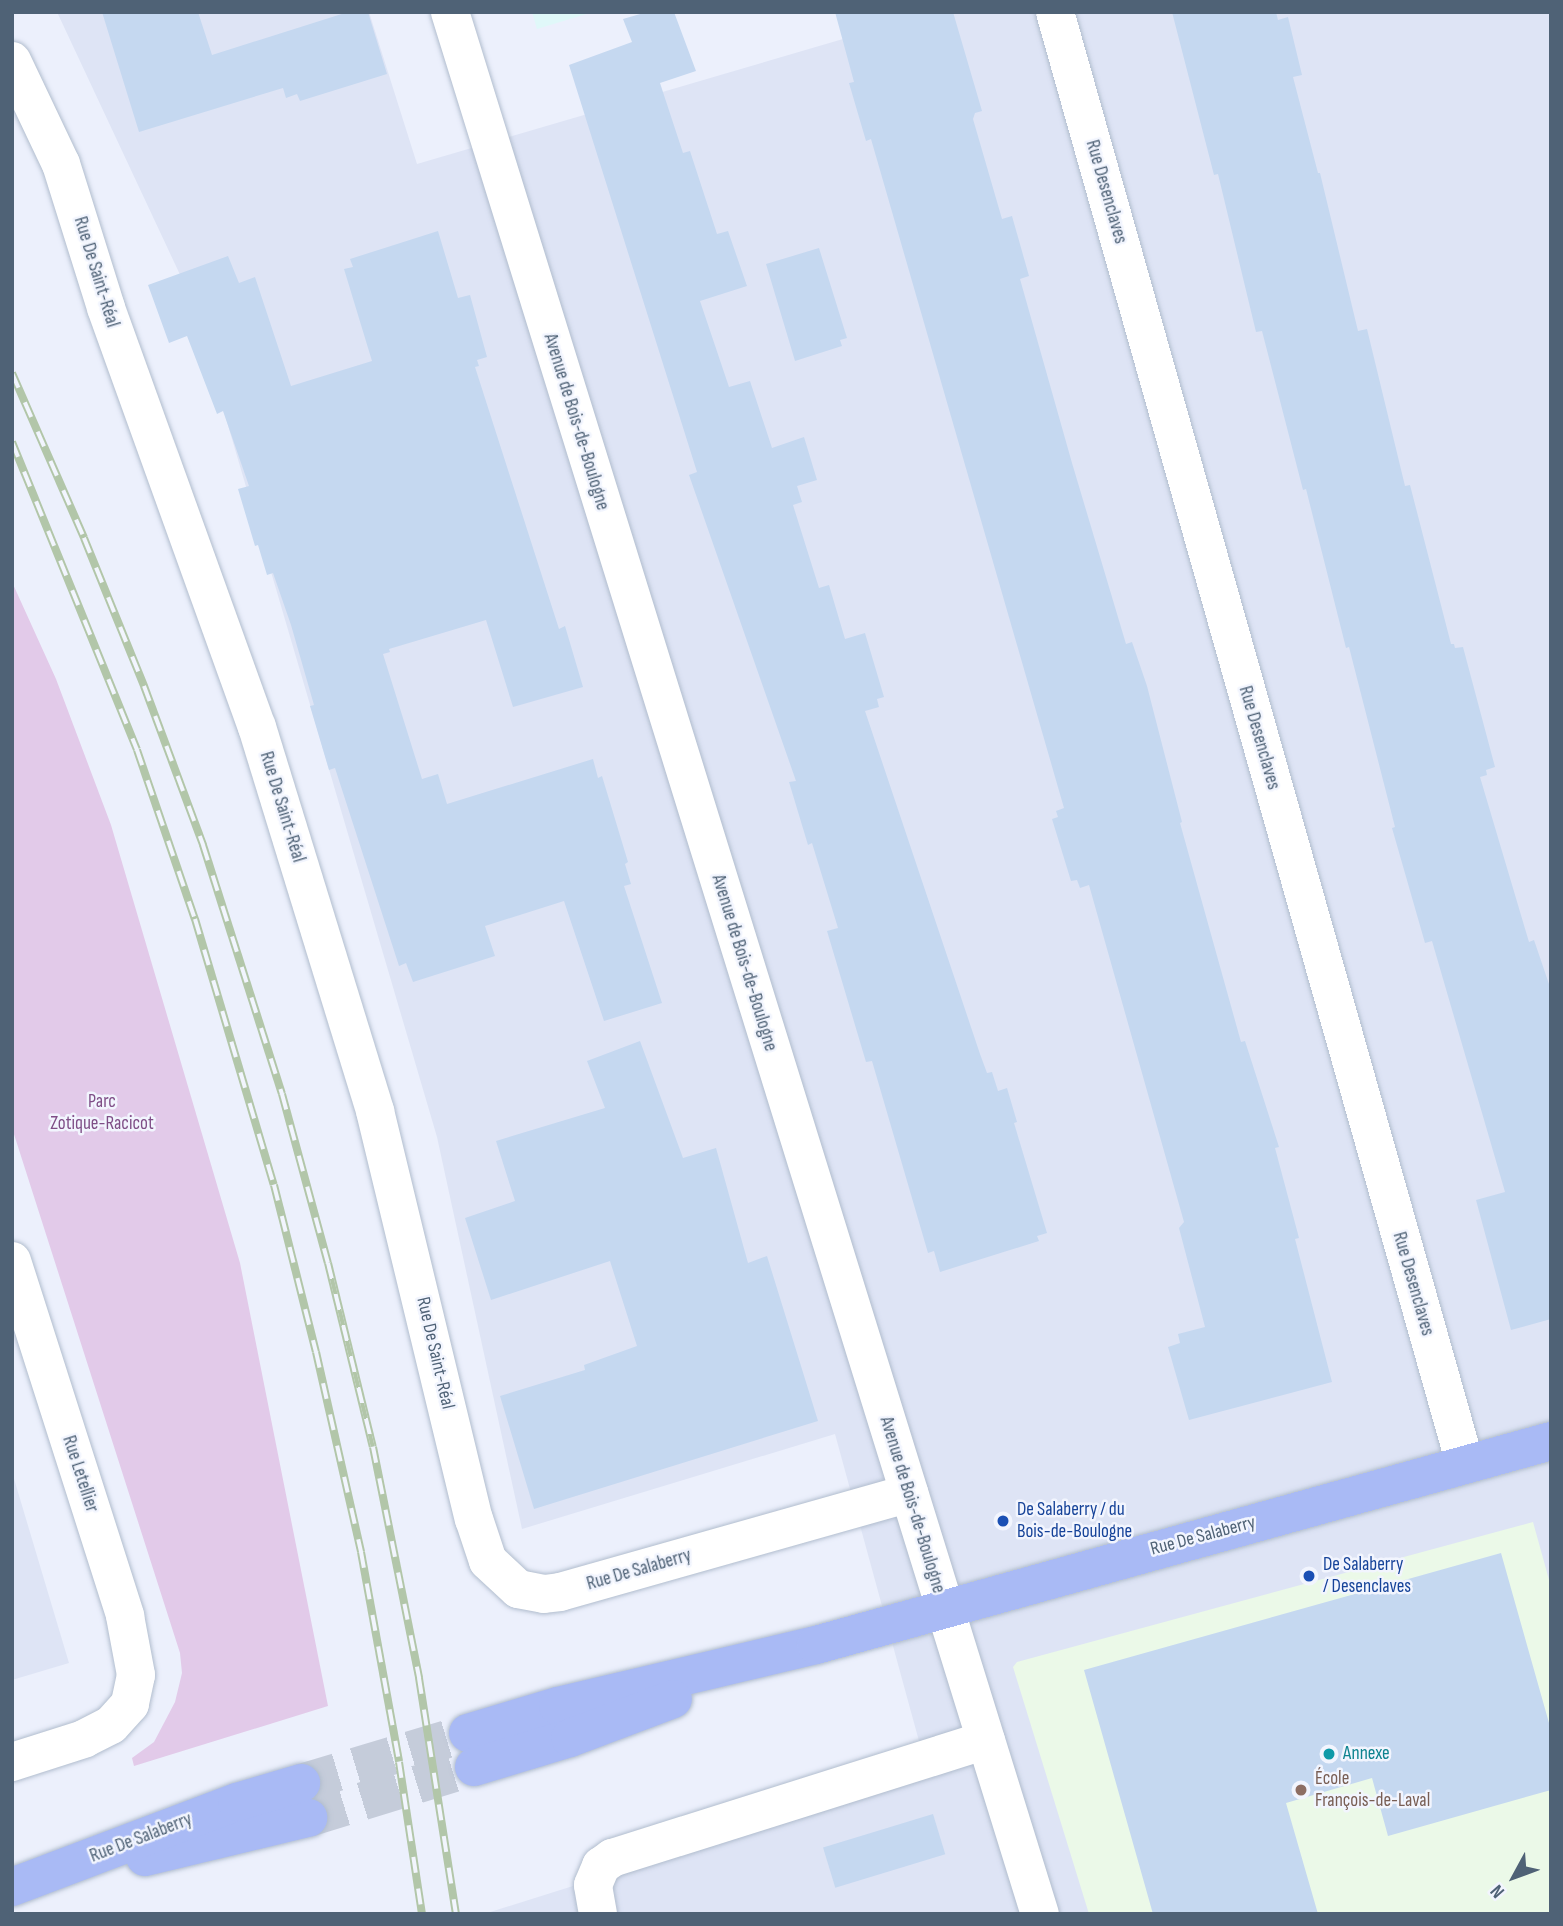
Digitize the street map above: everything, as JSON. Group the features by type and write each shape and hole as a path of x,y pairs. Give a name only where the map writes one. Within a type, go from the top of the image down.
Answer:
{"main road":[{"name":"Rue De Salaberry","path":"471,1750 558,1706 816,1645 944,1607 1551,1441"},
{"name":"Rue De Salaberry","path":"18,1885 249,1834 304,1801"}],"street":[{"name":"Avenue de Bois-de-Boulogne","path":"450,12 1040,1914"},
{"name":"Rue Desenclaves","path":"1055,12 1465,1464"},
{"name":"Rue De Saint-Réal","path":"12,61 61,164 102,298 257,727 375,1111 474,1519 482,1548 495,1570"},
{"name":"Rue Letellier","path":"12,1261 129,1629 136,1662 130,1704 122,1715 99,1733 12,1762"},
{"name":"Rue De Salaberry","path":"495,1570 519,1588 544,1594 560,1592 909,1493"},
{"path":"598,1914 593,1885 601,1866 623,1853 986,1740"}],"shaded area":[{"path":"57,12 369,12 417,164 935,12 1551,12 1551,1914 484,1914 928,1774 835,1434 522,1529 437,1137 190,296"},
{"path":"532,12 593,12 537,29"},
{"path":"12,1472 69,1663 12,1680"},
{"name":"École François-de-Laval","path":"1533,1522 1551,1587 1551,1914 1089,1914 1013,1667 1017,1662"}],"green space":[{"name":"Parc Zotique-Racicot","path":"12,582 56,679 111,825 240,1263 328,1706 134,1766 132,1758 154,1742 175,1702 182,1673 180,1653 12,1128"}],"building":[{"path":"102,12 198,12 212,55 348,12 368,12 387,74 300,101 297,94 286,98 283,88 139,132"},
{"path":"647,12 674,12 696,71 660,83 683,153 690,151 717,234 728,231 747,286 700,301 729,387 750,381 772,448 804,437 817,480 797,486 802,502 793,505 819,588 829,585 845,639 865,633 884,697 877,699 879,707 865,711 987,1073 992,1072 998,1091 1007,1088 1017,1122 1014,1123 1047,1233 1037,1236 1039,1241 940,1272 934,1251 928,1253 872,1061 866,1062 827,931 838,928 812,843 808,845 789,782 796,781 689,475 697,472 569,65 632,42 623,19"},
{"path":"835,12 953,12 982,111 975,113 973,119 1002,219 1012,216 1029,276 1020,279 1072,463 1126,644 1132,642 1147,686 1182,822 1180,823 1241,1042 1245,1041 1279,1147 1275,1148 1299,1238 1295,1239 1332,1382 1189,1420 1168,1347 1180,1343 1178,1334 1205,1327 1179,1228 1184,1222 1089,885 1080,888 1077,880 1071,881 1052,819 1058,817 1056,811 1064,808 871,139 866,141 849,83 854,82"},
{"path":"1172,12 1276,12 1278,20 1288,17 1302,75 1293,77 1320,173 1358,331 1367,329 1405,486 1410,485 1451,644 1454,644 1455,648 1463,647 1495,767 1486,770 1487,775 1480,777 1529,942 1534,940 1551,990 1551,1319 1511,1330 1476,1200 1505,1192 1432,941 1425,943 1392,828 1395,827 1349,647 1346,648 1262,331 1256,332 1218,174 1214,175"},
{"path":"438,231 458,298 470,295 487,357 477,360 479,366 475,367 559,629 565,626 583,687 513,707 486,620 389,649 390,652 383,654 422,779 438,774 447,804 593,759 598,778 602,776 628,862 625,864 631,884 624,886 662,1003 604,1021 564,901 485,926 495,956 413,982 406,963 399,966 335,768 329,770 310,706 314,705 291,625 273,573 267,575 258,545 255,546 238,489 249,486 223,411 217,414 187,336 169,343 148,285 228,256 239,283 255,277 291,386 372,361 344,269 353,267 350,259"},
{"path":"819,248 847,338 840,340 842,346 795,361 766,264"},
{"path":"640,1041 683,1158 716,1148 748,1263 767,1256 818,1421 534,1509 500,1396 585,1370 584,1365 637,1346 610,1261 491,1300 465,1218 515,1201 496,1141 605,1108 587,1061"},
{"name":"École François-de-Laval","path":"1501,1553 1551,1730 1551,1790 1388,1836 1372,1778 1286,1803 1318,1914 1153,1914 1084,1670"},
{"path":"933,1814 945,1854 835,1888 823,1848"}],"tunnel":[{"path":"301,1783 468,1733"},
{"path":"308,1818 474,1767"}],"railway":[{"path":"12,373 84,538 144,686 203,845 282,1094 328,1263 373,1447 419,1678 456,1914"},
{"path":"12,442 137,750 195,919 274,1185 316,1352 361,1552 399,1762 422,1914"}],"place":[{"name":"De Salaberry / du Bois-de-Boulogne","path":"1003,1521"},
{"name":"De Salaberry / Desenclaves","path":"1309,1576"},
{"name":"Annexe","path":"1329,1754"},
{"name":"École François-de-Laval","path":"1301,1790"}]}
